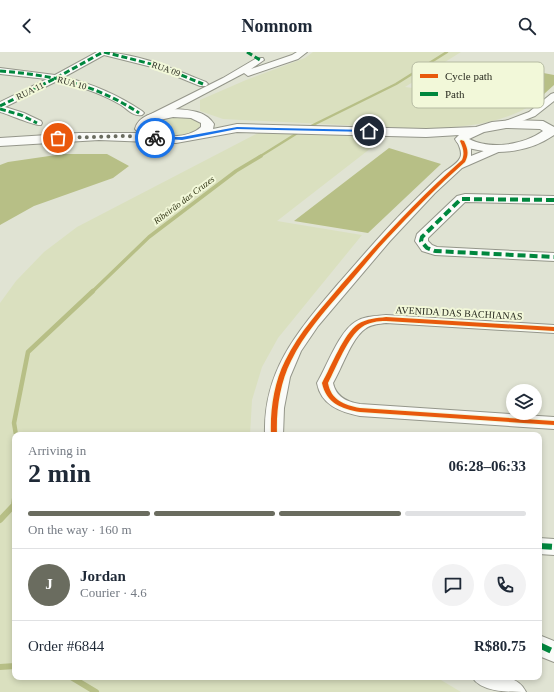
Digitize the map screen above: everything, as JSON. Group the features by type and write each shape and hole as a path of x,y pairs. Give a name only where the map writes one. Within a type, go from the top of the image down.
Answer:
{"street":[{"name":"RUA 11","path":"0,106 104,52"},
{"name":"RUA 09","path":"104,52 159,66 203,84"},
{"path":"247,52 262,56 275,64"},
{"path":"226,80 295,58 303,52"},
{"path":"0,135 32,132 105,130 122,127 183,101 226,80 262,56"},
{"name":"RUA 10","path":"0,71 56,78 86,86 107,93 124,102 145,117"},
{"path":"544,105 554,96"},
{"path":"183,101 182,108 208,124 207,128 197,136"},
{"path":"0,142 44,138 87,137 174,139 197,136 223,130 266,128 426,133 475,130 504,124 526,117 540,108"},
{"path":"542,108 540,112 550,132"},
{"path":"0,109 21,115 37,123"},
{"path":"145,117 165,114 195,115 222,123 266,128"},
{"path":"145,117 142,124 142,129 144,132 158,138"},
{"path":"504,124 531,124 550,132"},
{"path":"461,140 475,130"},
{"path":"426,133 461,140 474,146 499,148 514,147 535,140 550,132"},
{"path":"274,432 277,395 287,363 302,334 370,255 464,161 466,150 461,140"},
{"path":"457,167 499,148"},
{"path":"554,200 461,199 422,237 422,240 428,248 435,251 554,257"},
{"name":"AVENIDA DAS BACHIANAS","path":"554,329 386,319 373,320 363,324 352,333 326,383 327,391 332,399 347,408 554,423"},
{"path":"542,546 554,547"},
{"path":"542,646 554,652"},
{"path":"490,680 514,692"}],"shaded area":[{"path":"313,52 461,52 445,62 412,62 412,83 405,87 412,88 412,108 526,108 494,121 480,124 425,129 223,119 200,111 200,100 246,80 305,58"},
{"path":"544,73 554,75 554,85 544,94"},
{"path":"188,116 199,121 200,126 196,131 190,134 176,136 148,130 147,125 160,117"},
{"path":"262,131 384,138 277,221 362,235 278,338 262,367 252,400 250,432 12,432 12,680 441,680 461,692 0,692 0,303 16,281 44,252 77,227"},
{"path":"389,148 441,164 368,233 294,221"},
{"path":"63,154 107,154 129,166 113,178 34,206 0,225 0,165 8,162"}],"waterway":[{"name":"Ribeirão das Cruzes","path":"431,62 447,52"},
{"name":"Ribeirão das Cruzes","path":"259,157 299,132 396,84 412,74"},
{"name":"Ribeirão das Cruzes","path":"92,292 149,237 236,171 261,156"},
{"name":"Ribeirão das Cruzes","path":"16,432 14,423 28,352 93,291"},
{"name":"Ribeirão das Cruzes","path":"0,520 12,507"},
{"path":"0,667 12,666"},
{"path":"76,680 96,692"}],"marked path":[{"path":"0,106 56,78 103,52"},
{"path":"104,52 159,66 203,84"},
{"path":"247,52 260,60"},
{"path":"0,71 18,72 55,78 90,87 124,103 139,113"},
{"path":"0,109 21,115 37,123"},
{"path":"554,200 461,199 422,237 421,241 427,248 435,251 554,257"},
{"path":"542,546 554,547"},
{"path":"542,646 554,652"}],"cycle path":[{"path":"274,432 275,408 279,387 285,368 299,341 319,314 385,238 415,206 464,161 466,151 462,141"},
{"path":"554,329 386,319 371,321 359,326 350,336 325,383 326,389 333,399 354,409 554,423"}],"way so far":[{"path":"58,138 101,136 155,138"}],"route":[{"path":"155,138 174,139 237,128 369,131"}]}
